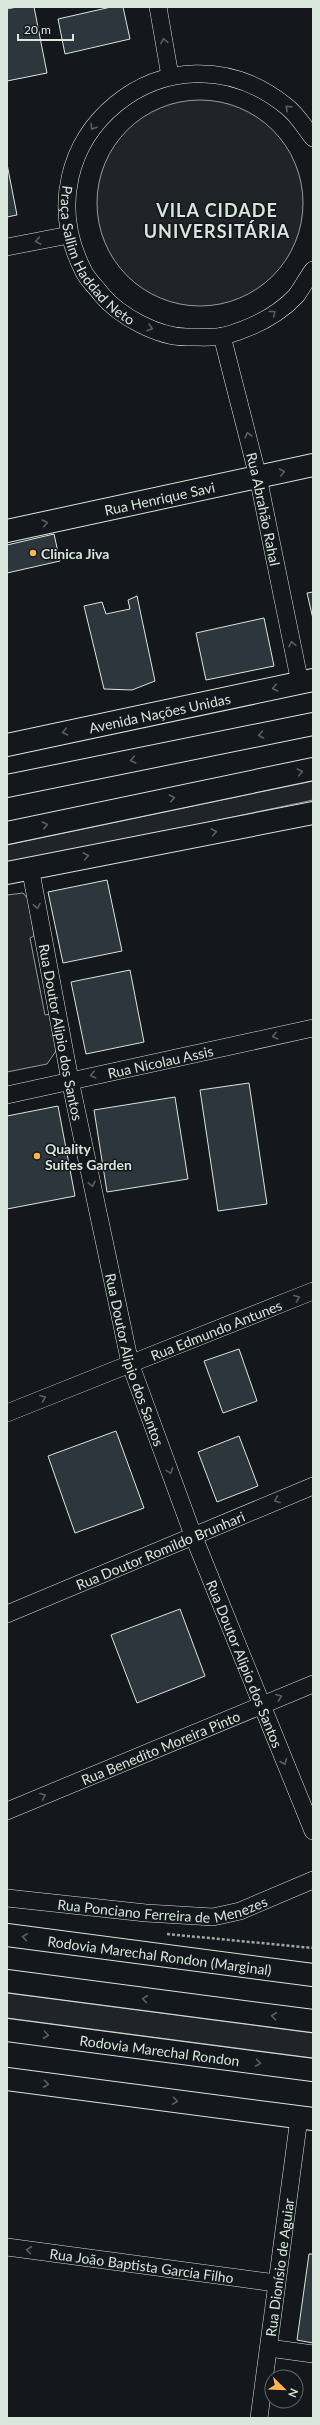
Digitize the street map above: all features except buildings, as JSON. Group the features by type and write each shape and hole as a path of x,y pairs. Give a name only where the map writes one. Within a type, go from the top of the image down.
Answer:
{"main road":[{"name":"Rua Henrique Savi","path":"7,531 313,465"},
{"name":"Avenida Nações Unidas","path":"7,743 307,682"},
{"path":"7,786 49,776 313,724"},
{"path":"7,833 313,769"},
{"path":"7,774 49,776"},
{"path":"7,873 30,867 313,813"},
{"name":"Rodovia Marechal Rondon (Marginal)","path":"7,1935 313,1976"},
{"path":"7,1981 313,2021"},
{"name":"Rodovia Marechal Rondon","path":"7,2030 313,2070"},
{"path":"7,2079 306,2118"}],"street":[{"path":"158,7 170,76"},
{"name":"Praça Sallim Haddad Neto","path":"313,138 287,106 252,84 212,73 170,76 132,91 99,118 77,153 67,193 70,235 84,273 115,308 143,326 182,337 222,336 262,322 295,296 313,270"},
{"path":"7,246 70,235"},
{"name":"Rua Abrahão Rahal","path":"222,336 258,477 307,682"},
{"name":"Rua Doutor Alipio dos Santos","path":"30,867 70,1080 130,1363 193,1535 260,1705 313,1831"},
{"name":"Rua Nicolau Assis","path":"7,1095 313,1028"},
{"name":"Rua Edmundo Antunes","path":"7,1413 130,1363 313,1292"},
{"name":"Rua Doutor Romildo Brunhari","path":"7,1614 313,1486"},
{"name":"Rua Benedito Moreira Pinto","path":"7,1811 313,1684"},
{"name":"Rua Ponciano Ferreira de Menezes","path":"7,1898 146,1913 213,1917 240,1911 313,1880"},
{"name":"Rua Dionísio de Aguiar","path":"259,2418 276,2283 306,2118"},
{"name":"Rua João Baptista Garcia Filho","path":"7,2246 276,2283"},
{"path":"269,2348 313,2354"}],"path":[{"path":"161,1933 313,1948"}],"shaded area":[{"path":"190,100 210,100 230,104 249,112 273,130 291,154 299,173 303,193 303,213 299,233 291,252 273,276 249,294 230,302 210,306 190,306 170,302 151,294 135,283 120,268 109,252 101,233 97,213 97,193 101,173 109,154 120,138 135,123 151,112 170,104"},
{"path":"313,781 313,800 7,865 7,845"},
{"path":"23,893 29,900 34,936 30,938 45,1015 51,1014 56,1051 47,1064 7,1072 7,895"},
{"path":"7,1993 313,2033 313,2058 7,2018"}],"place":[{"name":"Clinica Jiva","path":"33,553"},
{"name":"Quality Suites Garden","path":"37,1156"}],"district":[{"name":"VILA CIDADE UNIVERSITÁRIA","path":"217,220"}]}
